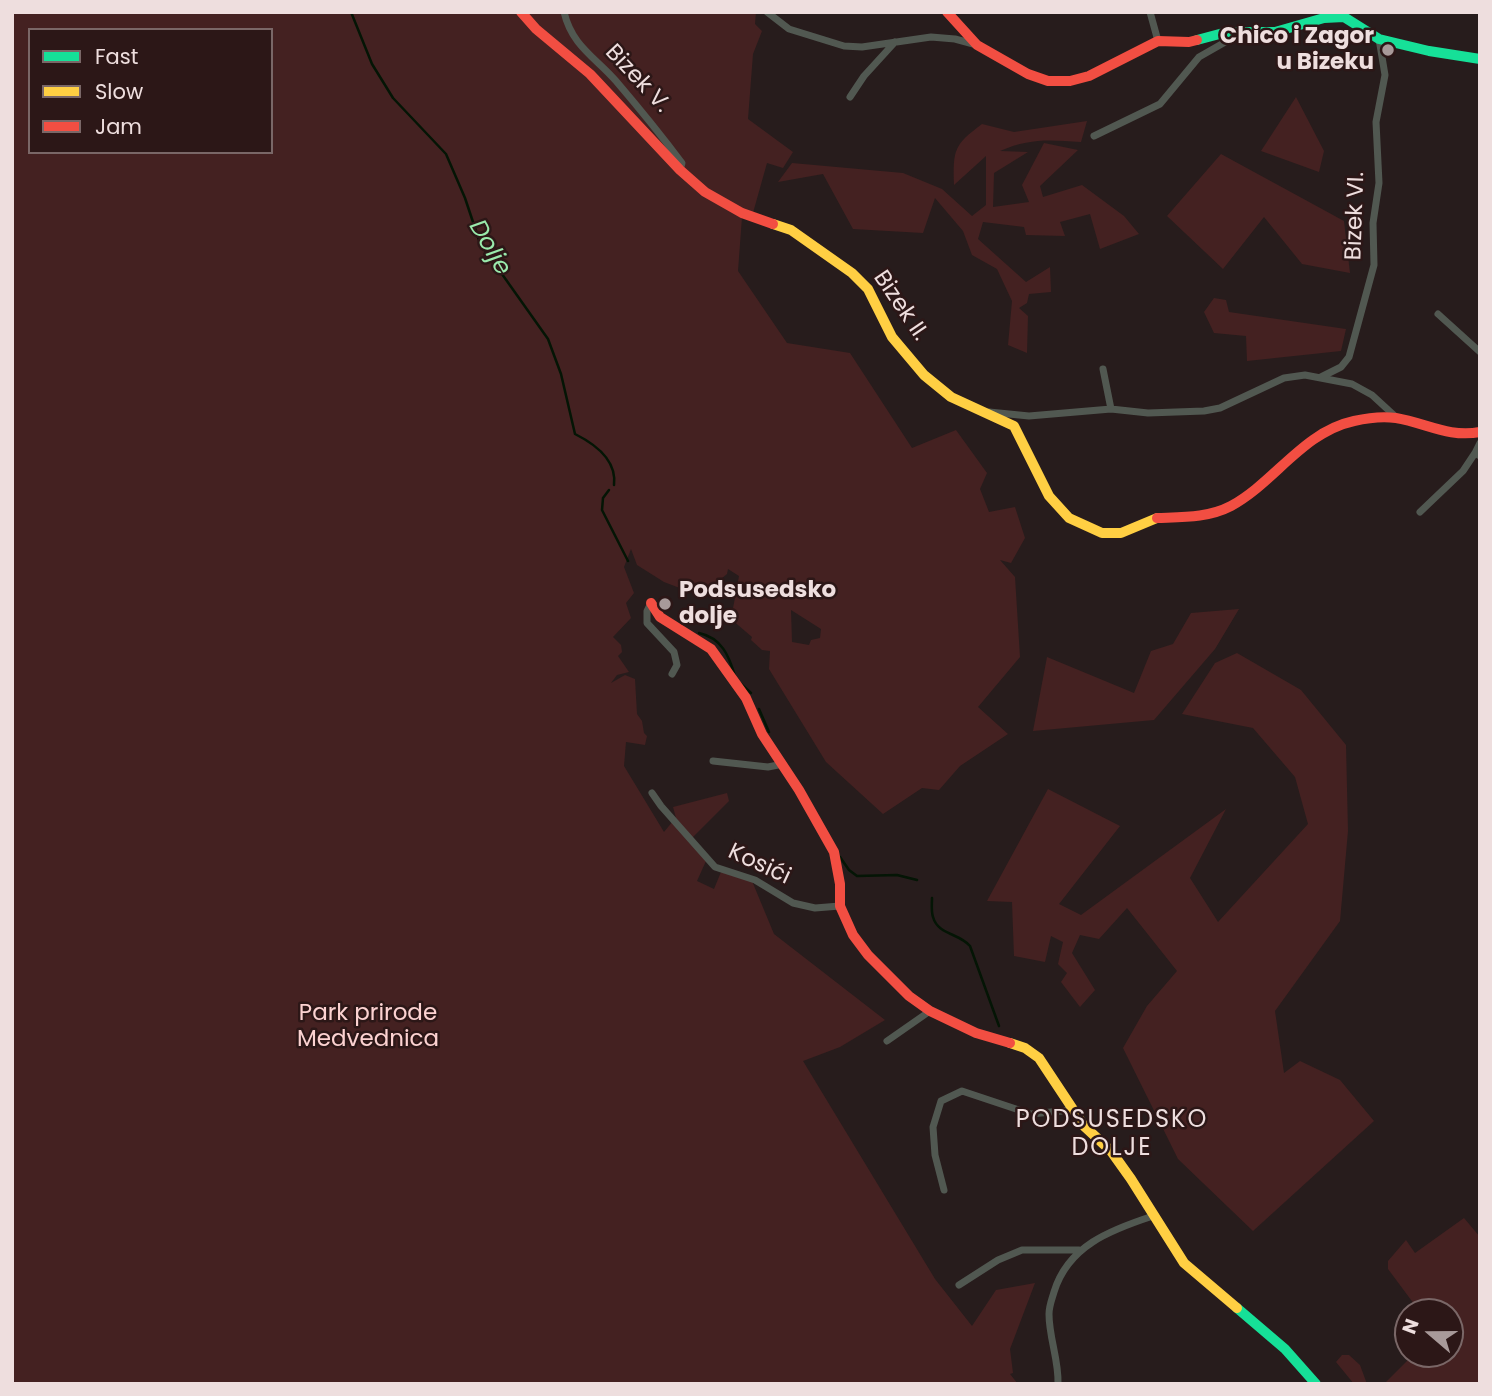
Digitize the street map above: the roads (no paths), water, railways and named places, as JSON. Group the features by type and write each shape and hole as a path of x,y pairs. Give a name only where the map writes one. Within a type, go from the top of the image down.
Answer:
{"street":[{"name":"Bizek II.","path":"521,12 536,29 590,74 680,170 705,192 742,213 792,230 836,260 868,289 892,337 924,375 951,397 1014,426 1049,496 1057,506 1069,518 1102,533 1121,533 1166,516 1200,516 1222,509 1265,482 1302,448 1326,431 1352,421 1379,417 1396,418 1443,432 1465,435 1480,432"},
{"name":"Bizek V.","path":"564,12 567,24 581,48 608,73 656,128 682,163 680,170"},
{"path":"767,12 789,29 844,46 862,47 931,37 955,39 977,45 1028,74 1058,82 1089,76 1158,41 1189,42 1227,32 1275,32 1313,20 1343,15 1380,40 1480,59"},
{"path":"947,12 977,45"},
{"path":"1150,12 1158,41"},
{"path":"1094,136 1160,104 1199,57 1244,31"},
{"name":"Bizek VI.","path":"1320,377 1341,367 1349,357 1372,279 1373,223 1380,183 1376,122 1385,75 1380,40"},
{"path":"850,97 869,70 896,41"},
{"path":"1438,314 1480,352"},
{"path":"1103,369 1111,409"},
{"path":"984,411 1029,416 1111,409 1149,413 1205,411 1220,408 1284,378 1305,375 1352,384 1383,403 1396,418"},
{"path":"1420,512 1463,471 1477,454 1480,443"},
{"path":"651,603 647,611 647,623 674,652 677,665 672,674"},
{"path":"651,603 660,617 710,649 746,698 762,734 783,764 834,852 840,884 840,906 853,935 868,956 909,996 930,1011 975,1033 1025,1048 1039,1058 1084,1126 1111,1151 1184,1263 1285,1349 1317,1384"},
{"path":"713,761 768,767 783,764"},
{"name":"Kosići","path":"652,793 715,867 755,880 793,902 816,908 840,906"},
{"path":"887,1041 930,1011"},
{"path":"944,1191 935,1155 933,1127 941,1101 962,1091 1031,1114 1072,1110"},
{"path":"1058,1384 1059,1366 1051,1340 1048,1310 1058,1280 1079,1250 1120,1227 1153,1216"},
{"path":"959,1285 998,1259 1022,1250 1079,1250"}],"waterway":[{"name":"Dolje","path":"351,12 372,64 393,98 446,154 480,243 548,339 561,374 575,434 603,454 612,468 614,485"},
{"name":"Dolje","path":"609,490 603,498 602,510 628,561"},
{"name":"Dolje","path":"699,633 707,635 719,644 727,655 735,676"},
{"name":"Dolje","path":"741,684 751,693"},
{"name":"Dolje","path":"759,709 769,732"},
{"name":"Dolje","path":"840,857 857,876 897,875 917,880"},
{"name":"Dolje","path":"932,898 933,917 939,927 970,946 999,1026"}],"place":[{"name":"Chico i Zagor u Bizeku","path":"1388,50"},
{"name":"Podsusedsko dolje","path":"665,604"}],"district":[{"name":"PODSUSEDSKO DOLJE","path":"1112,1135"}],"park label":[{"name":"Park prirode Medvednica","path":"368,1027"}]}
